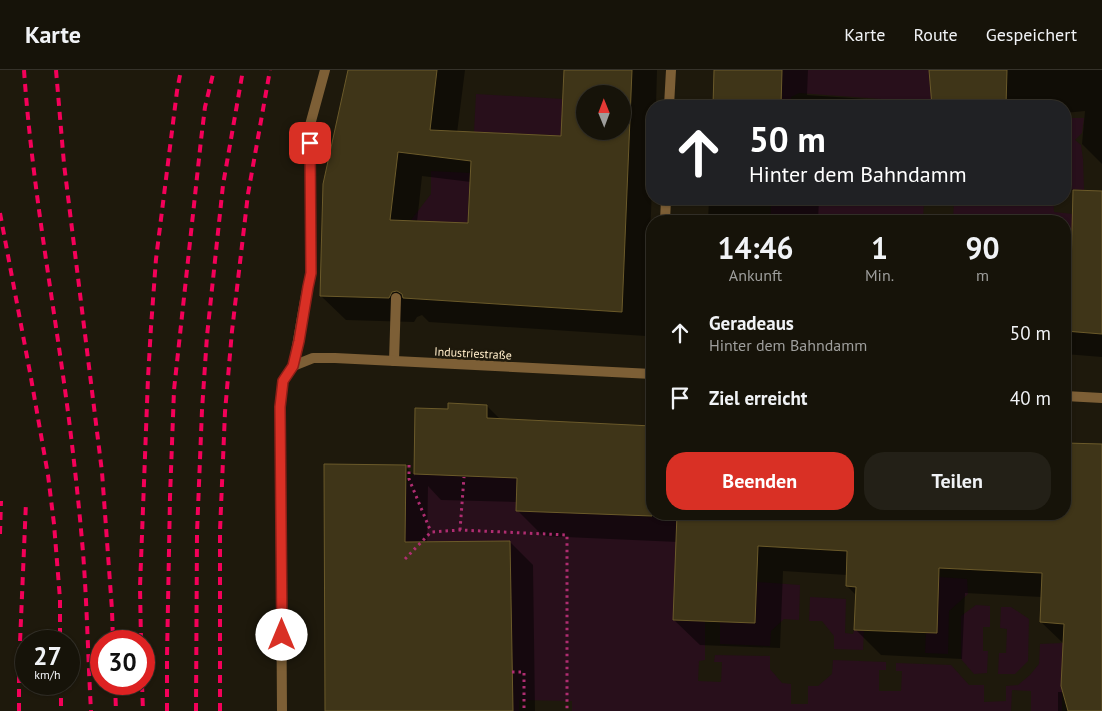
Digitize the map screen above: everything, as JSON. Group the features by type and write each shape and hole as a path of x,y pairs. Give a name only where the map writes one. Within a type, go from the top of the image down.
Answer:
{"street":[{"path":"282,711 280,407 283,381 293,366 299,341 311,273 310,125 325,70"},
{"path":"670,100 671,70"},
{"path":"394,361 396,298"},
{"name":"Industriestraße","path":"293,366 313,358 646,374"},
{"path":"1071,396 1102,398"}],"path":[{"path":"409,465 409,480 431,532"},
{"path":"460,530 464,477"},
{"path":"405,559 431,532 460,530 567,535 567,711"},
{"path":"512,672 524,672 524,711"}],"shaded area":[{"path":"782,70 929,70 932,100 895,100 799,93 791,97 791,100 781,100"},
{"path":"476,94 563,99 561,140 551,135 474,132"},
{"path":"1071,118 1084,118 1082,133 1075,140 1081,145 1084,190 1071,189"},
{"path":"431,171 470,173 467,234 437,226 433,221 411,220 431,194"},
{"path":"771,205 924,205 923,215 771,215"},
{"path":"954,205 1053,205 1054,212 1073,214 1071,272 1071,215 953,215"},
{"path":"413,474 517,478 598,514 646,516 646,520 677,520 673,620 705,621 705,660 699,661 698,681 721,682 722,662 714,662 715,655 770,656 770,669 782,683 791,684 791,704 808,704 808,686 818,686 832,674 833,660 886,662 886,670 879,670 879,691 901,691 902,671 896,671 896,663 951,665 969,685 984,685 984,702 1006,701 1006,686 1018,685 1039,664 1040,644 1063,643 1062,711 1031,711 1031,691 1012,690 1011,711 572,711 572,701 519,700 519,711 513,711 510,541 455,541 405,559 405,486"},
{"path":"939,577 967,579 968,594 949,611 948,654 925,653 926,633 937,633"},
{"path":"757,582 800,585 799,620 784,619 771,631 770,646 720,644 720,622 755,623"},
{"path":"810,597 846,599 845,633 853,634 854,630 864,630 863,650 834,649 834,636 822,621 809,621"},
{"path":"976,605 990,606 990,627 983,627 983,651 988,651 987,673 974,674 961,659 961,616"},
{"path":"1001,607 1011,607 1029,619 1028,661 1015,674 998,674 999,653 1006,653 1007,629 1000,628"}],"building":[{"path":"348,70 437,70 430,130 561,136 564,70 632,70 631,94 631,85 576,85 576,140 629,140 622,312 403,298 402,294 397,291 392,292 389,298 320,296 323,184","holes":["398,152 471,161 468,223 390,220"]},
{"path":"714,70 782,70 781,100 713,100"},
{"path":"929,70 1007,70 1006,100 932,100"},
{"path":"1073,190 1102,191 1102,334 1071,331"},
{"path":"448,403 487,405 487,418 646,426 646,516 516,511 517,478 414,474 415,408 448,409"},
{"path":"1071,443 1102,444 1102,711 1068,711 1061,686 1064,624 1040,622 1042,573 939,568 937,633 854,630 856,587 846,586 847,551 758,546 755,623 673,620 677,520 1071,520"},
{"path":"324,464 406,465 405,542 510,541 513,711 325,711"}],"railway":[{"path":"24,70 37,199 68,412 78,499 84,572 91,711"},
{"path":"56,70 64,164 102,472 113,630"},
{"path":"141,630 140,587 151,327 156,259 181,70"},
{"path":"167,711 170,497 174,390 205,107 214,70"},
{"path":"196,711 197,533 207,336 223,185 243,70"},
{"path":"220,711 220,531 225,412 232,331 248,194 270,70"},
{"path":"0,213 48,475 60,599 60,630"},
{"path":"0,534 1,501"},
{"path":"19,711 19,666 26,502"},
{"path":"61,695 61,711"},
{"path":"115,695 116,711"},
{"path":"142,695 143,711"}],"route":[{"path":"282,635 280,407 283,381 293,366 299,341 311,273 310,143"}]}
